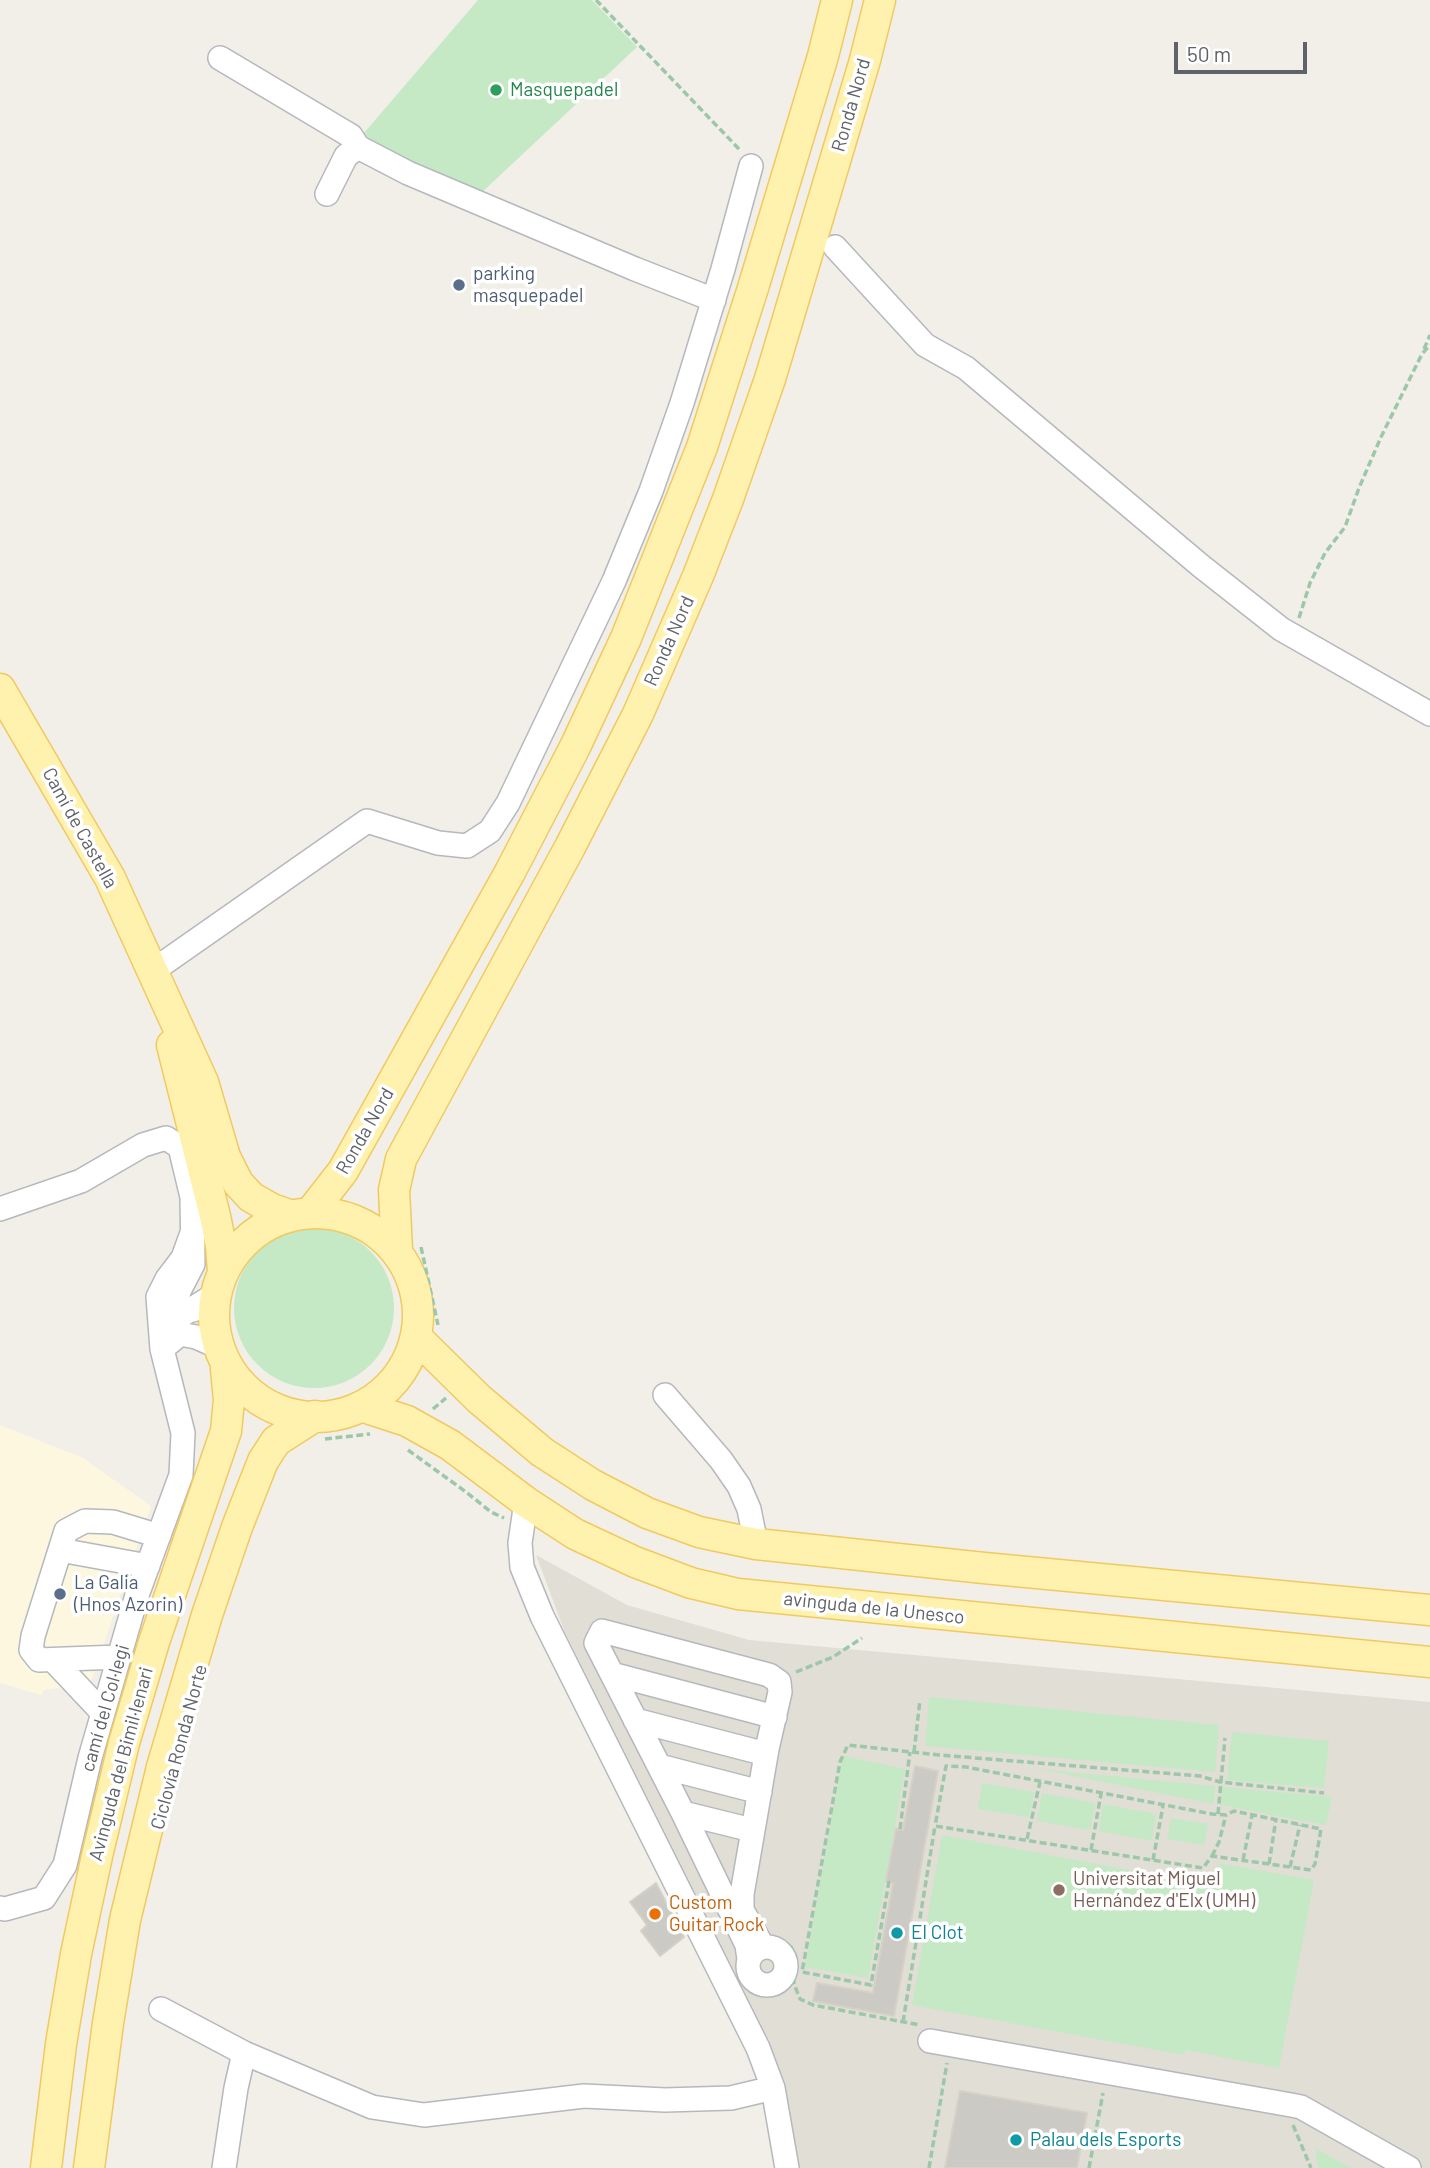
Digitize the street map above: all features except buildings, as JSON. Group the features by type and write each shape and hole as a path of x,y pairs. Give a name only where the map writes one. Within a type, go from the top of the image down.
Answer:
{"main road":[{"name":"Ronda Nord","path":"300,1214 343,1171 510,872 575,747 626,638 702,447 823,56 837,0"},
{"name":"Ronda Nord","path":"397,1250 394,1190 401,1159 570,848 620,749 693,587 728,499 770,379 865,61 880,0"},
{"name":"Camí de Castella","path":"0,689 110,878 203,1082 225,1157 238,1183 251,1197 272,1209 300,1214"},
{"name":"Camí de Castella","path":"153,970 221,1246 210,1292"},
{"path":"89,2168 125,1920 162,1767 206,1615 263,1461 276,1441 316,1429 364,1407 389,1389 413,1352 417,1338 412,1278 397,1250 361,1224 341,1216 300,1214 261,1226 234,1252 210,1292 215,1337 222,1358 244,1389 316,1429"},
{"path":"417,1338 479,1399 542,1452 593,1485 647,1513 699,1532 756,1544 998,1570 1430,1609"},
{"name":"Avinguda del Bimil·lenari","path":"46,2168 61,2044 76,1954 124,1743 154,1642 226,1431 229,1400 222,1358"},
{"name":"avinguda de la Unesco","path":"364,1407 407,1421 450,1445 516,1511 691,1583 738,1594 1430,1661"}],"street":[{"path":"220,58 351,136 358,146 408,173 714,300"},
{"path":"327,194 346,156 358,146"},
{"path":"153,970 367,821 438,843 467,846 490,831 508,803 614,581 651,491 714,300 751,166"},
{"path":"835,247 925,345 966,368 1201,566 1293,636 1430,714"},
{"path":"0,1209 80,1181 142,1145 166,1138 180,1147 192,1198 193,1264 179,1291 177,1301 182,1307 210,1292"},
{"name":"camí del Col·legi","path":"0,1908 44,1898 65,1865 90,1758 119,1657 181,1475 183,1433 162,1349 159,1297 167,1279 183,1258 191,1233"},
{"path":"162,1349 168,1329 210,1292"},
{"path":"162,1349 180,1334 196,1337 222,1358"},
{"path":"665,1395 721,1460 739,1486 749,1509 756,1544"},
{"path":"516,1511 522,1567 542,1616 758,2048 774,2088 787,2168"},
{"path":"119,1657 39,1660 31,1650 66,1531 85,1521 113,1522 159,1535"},
{"path":"60,1550 148,1566"},
{"path":"602,1631 769,1675 779,1682 780,1692 745,1868 742,1910 759,1955 747,1945 596,1643 602,1631"},
{"path":"54,1661 103,1713"},
{"path":"612,1674 775,1717"},
{"path":"635,1720 766,1754"},
{"path":"659,1766 760,1792"},
{"path":"683,1813 752,1830"},
{"path":"705,1858 745,1868"},
{"path":"727,1987 759,1955"},
{"path":"161,2009 244,2053 372,2107 424,2116 584,2096 665,2100 731,2098 774,2088"},
{"path":"935,2044 1284,2110 1307,2119 1395,2168"},
{"path":"935,2044 1298,2106 1409,2168"},
{"path":"224,2168 244,2053"}],"path":[{"path":"596,0 738,148 751,166"},
{"path":"1293,636 1310,583 1325,553 1345,527 1381,437 1430,335"},
{"path":"1422,354 1430,345"},
{"path":"316,1429 354,1435 379,1433"},
{"path":"406,1449 491,1512 516,1511"},
{"path":"784,1677 833,1657 862,1638"},
{"path":"900,1829 920,1700"},
{"path":"1217,1814 1225,1738"},
{"path":"889,1881 871,1985 802,1972 843,1752 848,1745 1200,1776 1220,1782 1324,1793"},
{"path":"903,2022 946,1766 1163,1806 1226,1815 1234,1811 1321,1829 1315,1864 1311,1870 1212,1856"},
{"path":"1027,1839 1040,1782"},
{"path":"1091,1850 1101,1794"},
{"path":"1153,1860 1163,1806"},
{"path":"935,1826 1203,1868 1219,1842 1226,1815"},
{"path":"1243,1860 1252,1815"},
{"path":"1269,1864 1276,1819"},
{"path":"1290,1867 1300,1824"},
{"path":"759,1955 791,1947 795,1957 794,1984 800,1998 813,2005 903,2022 935,2044 929,2168"},
{"path":"1089,2168 1104,2087"},
{"path":"1292,2123 1311,2168"}],"shaded area":[{"name":"La Galia (Hnos Azorin)","path":"0,1425 83,1458 151,1506 90,1684 71,1690 44,1690 41,1695 0,1683"},
{"name":"Universitat Miguel Hernández d'Elx (UMH)","path":"536,1555 627,1605 749,1640 1430,1702 1430,2168 794,2168 778,2077 564,1630"}],"green space":[{"name":"Masquepadel","path":"478,0 592,0 637,47 478,196 365,142 364,133"},
{"path":"314,1228 344,1234 370,1252 388,1278 394,1308 388,1338 370,1364 344,1382 314,1388 284,1382 258,1364 240,1338 234,1308 240,1278 258,1252 284,1234"},
{"path":"929,1697 1219,1725 1215,1772 925,1746"},
{"path":"1232,1732 1329,1741 1324,1788 1227,1780"},
{"path":"843,1756 905,1769 868,1978 805,1967"},
{"path":"1038,1769 1215,1786 1214,1804"},
{"path":"982,1783 1034,1792 1029,1817 978,1809"},
{"path":"1222,1787 1332,1797 1326,1825 1221,1805"},
{"path":"1042,1793 1095,1803 1090,1830 1037,1821"},
{"path":"1103,1804 1156,1814 1152,1841 1099,1831"},
{"path":"1171,1818 1208,1824 1204,1845 1167,1839"},
{"path":"942,1835 1214,1886 1219,1863 1314,1880 1279,2068 1186,2050 1184,2055 912,2005"},
{"path":"1315,2148 1351,2168 1318,2168"}],"place":[{"name":"Masquepadel","path":"496,90"},
{"name":"parking masquepadel","path":"459,285"},
{"name":"La Galia (Hnos Azorin)","path":"60,1594"},
{"name":"Universitat Miguel Hernández d'Elx (UMH)","path":"1059,1890"},
{"name":"Custom Guitar Rock","path":"655,1914"},
{"name":"El Clot","path":"897,1933"},
{"name":"Palau dels Esports","path":"1016,2140"}]}
